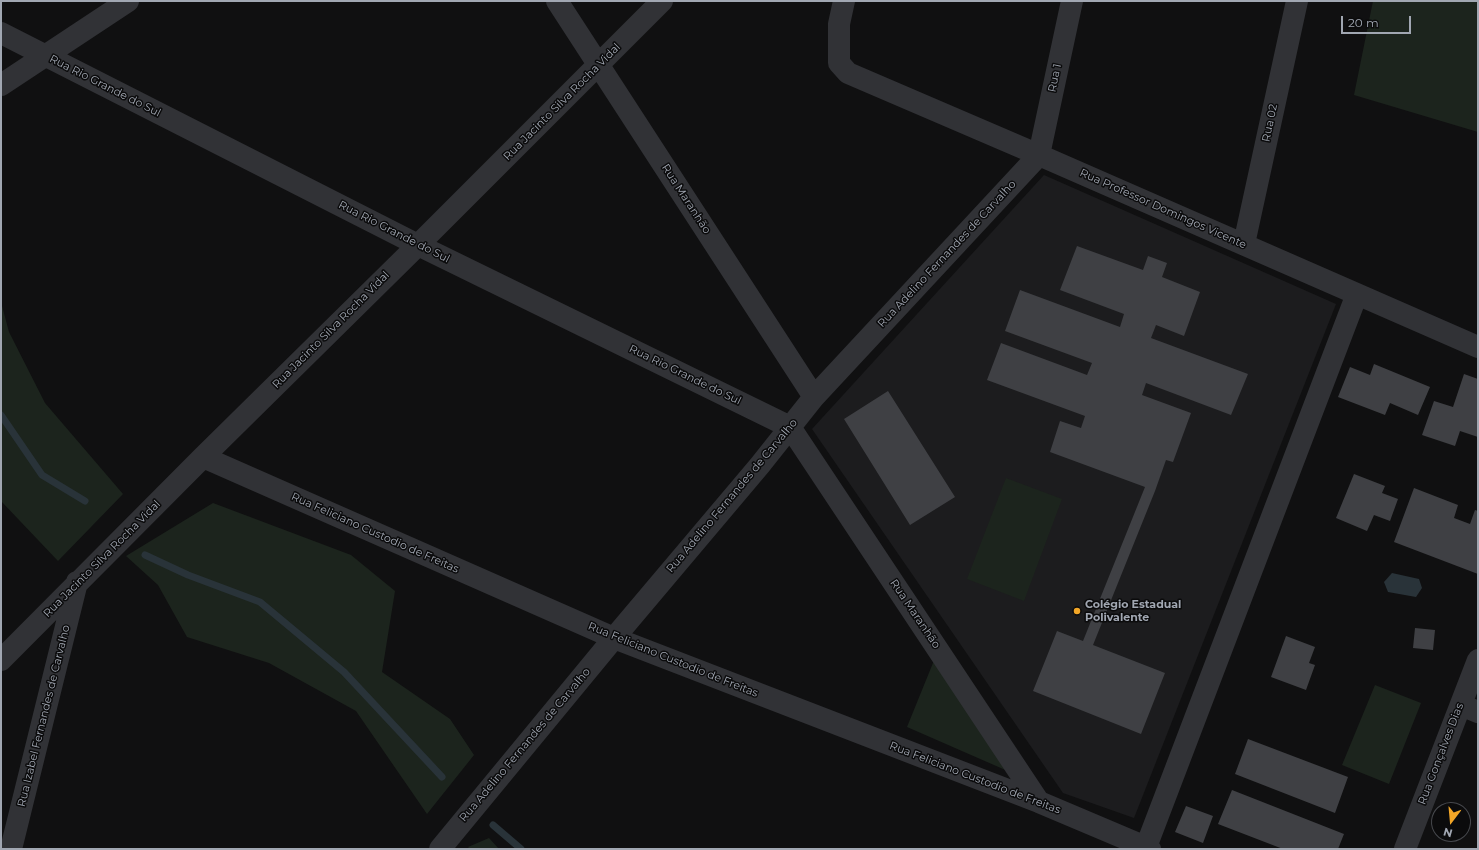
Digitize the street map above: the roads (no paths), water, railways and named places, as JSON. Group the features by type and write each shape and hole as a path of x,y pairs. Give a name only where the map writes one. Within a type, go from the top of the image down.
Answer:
{"street":[{"path":"1,85 128,1"},
{"name":"Rua Maranhão","path":"557,1 814,397"},
{"name":"Rua Jacinto Silva Rocha Vidal","path":"1,660 77,582 599,66 662,1"},
{"name":"Rua Professor Domingos Vicente","path":"844,1 839,24 839,63 848,73 1478,347"},
{"name":"Rua 1","path":"1038,155 1072,1"},
{"name":"Rua 02","path":"1244,244 1297,1"},
{"name":"Rua Rio Grande do Sul","path":"1,33 418,245 790,427"},
{"name":"Rua Adelino Fernandes de Carvalho","path":"440,849 614,638 755,471 814,397 1038,155"},
{"path":"1148,848 1357,294"},
{"name":"Rua Maranhão","path":"790,427 1039,802"},
{"name":"Rua Feliciano Custodio de Freitas","path":"203,457 614,638 1039,802 1148,848"},
{"name":"Rua Izabel Fernandes de Carvalho","path":"11,846 77,582"},
{"name":"Rua Gonçalves Dias","path":"1405,849 1469,708 1478,660"}],"waterway":[{"path":"1,415 42,475 85,501"},
{"path":"145,555 188,575 260,602 344,672 442,777"},
{"path":"493,825 521,849"}],"place":[{"name":"Colégio Estadual Polivalente","path":"1077,611"}]}
